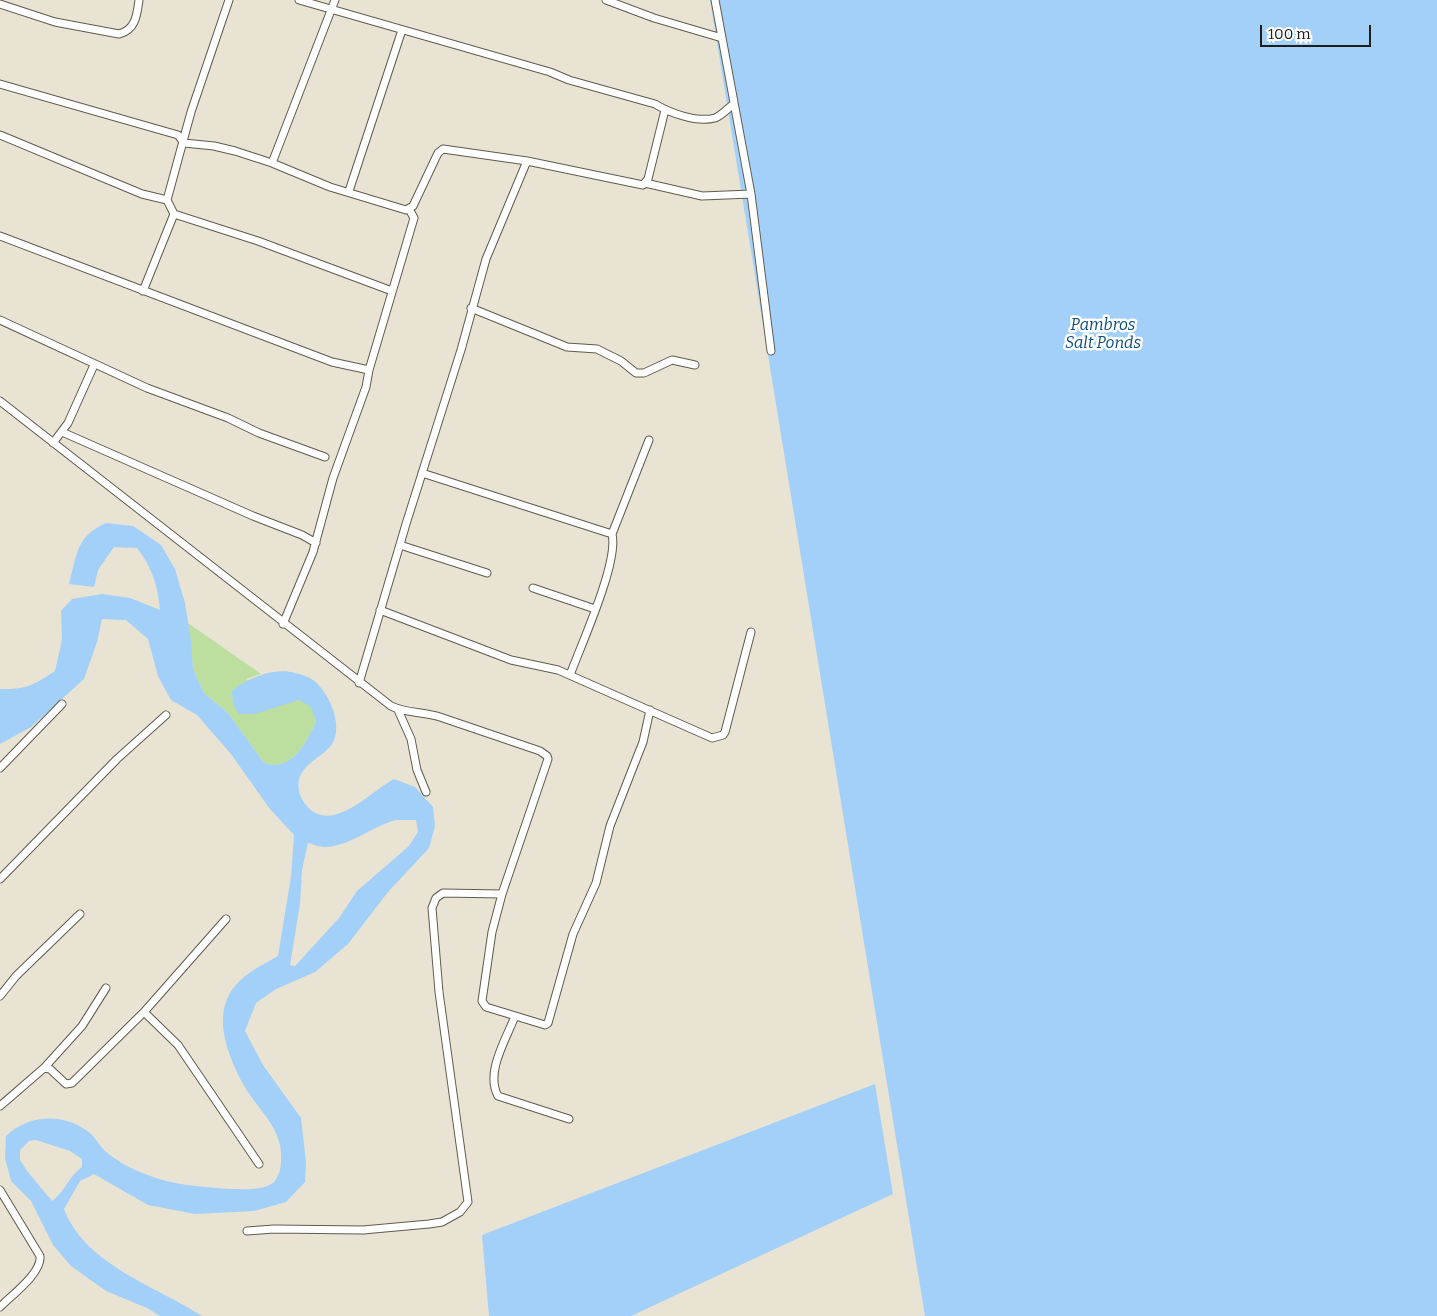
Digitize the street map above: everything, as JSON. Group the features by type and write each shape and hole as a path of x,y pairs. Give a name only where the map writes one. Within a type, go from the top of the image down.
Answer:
{"street":[{"path":"0,4 55,22 119,34 126,33 133,24 139,0"},
{"path":"229,0 191,112 167,200 174,214 258,241 392,291"},
{"path":"299,0 655,104 665,110 702,119 716,118 734,104"},
{"path":"272,163 336,0"},
{"path":"606,0 654,18 722,38"},
{"path":"715,0 751,194 766,321 772,351"},
{"path":"349,192 402,30"},
{"path":"0,84 178,135 184,143 214,146 272,163 304,178 400,209 409,209 417,200 438,153 443,149 527,161 637,185 646,184 702,196 751,194"},
{"path":"646,184 665,110"},
{"path":"0,135 142,194 167,200"},
{"path":"359,683 422,473 462,350 471,308 486,259 527,161"},
{"path":"283,624 316,543 333,478 366,387 369,370 392,291 405,255 414,218 409,209"},
{"path":"143,290 174,214"},
{"path":"0,236 332,362 369,370"},
{"path":"471,308 567,347 597,349 621,361 636,373 644,373 672,360 695,365"},
{"path":"0,320 94,365 187,404 228,418 259,433 325,457"},
{"path":"54,443 75,411 94,365"},
{"path":"0,401 283,624 359,683 398,710 424,712 540,751 548,756 502,894 492,932 482,1001 486,1007 545,1025 548,1023 573,934 596,883 610,826 643,742 650,710"},
{"path":"62,432 302,535 316,543"},
{"path":"570,675 595,609 614,547 612,534 649,440"},
{"path":"422,473 612,534"},
{"path":"400,545 487,573"},
{"path":"533,588 595,609"},
{"path":"380,610 511,660 558,670 712,738 723,735 752,632"},
{"path":"0,768 62,704"},
{"path":"398,710 411,739 417,770 426,792"},
{"path":"0,879 117,759 166,715"},
{"path":"247,1231 274,1228 364,1230 429,1224 460,1212 468,1202 439,992 432,908 436,898 443,893 502,894"},
{"path":"0,996 19,972 80,914"},
{"path":"44,1068 55,1073 66,1084 72,1083 144,1012 226,919"},
{"path":"0,1106 44,1068 82,1026 106,988"},
{"path":"144,1012 178,1045 258,1164"},
{"path":"515,1016 493,1074 493,1086 498,1096 569,1119"},
{"path":"0,1190 40,1256 41,1262 36,1271 0,1307"}],"green space":[{"path":"188,623 261,674 246,679 280,705 299,700 311,706 316,722 302,747 292,758 278,765 264,763 228,713 204,693 193,669"}],"water":[{"name":"Pambros Salt Ponds","path":"710,0 1437,0 1437,1316 925,1316"},
{"path":"106,523 133,526 161,545 175,569 185,603 193,669 204,693 228,713 264,763 278,765 286,762 297,753 316,722 311,707 299,700 255,714 239,714 233,704 232,691 253,678 279,671 299,674 319,685 333,710 336,728 332,744 301,774 298,783 299,790 306,805 316,813 327,816 339,814 363,801 394,779 415,787 433,807 435,826 429,848 388,892 348,944 315,972 276,989 256,1003 245,1031 263,1065 301,1118 306,1162 305,1182 286,1202 254,1211 195,1214 148,1205 94,1174 80,1181 64,1209 74,1228 88,1245 105,1260 202,1316 160,1316 147,1308 106,1291 71,1266 53,1245 31,1201 11,1181 5,1158 6,1136 25,1123 47,1118 59,1119 81,1127 91,1134 105,1151 119,1161 155,1178 176,1183 230,1189 259,1188 274,1182 281,1166 281,1149 278,1138 267,1118 242,1082 230,1056 223,1028 223,1015 226,1001 232,989 251,972 278,956 291,877 294,835 270,809 231,754 197,715 171,700 158,676 148,639 126,620 102,619 97,642 84,679 31,727 0,744 0,689 16,689 29,686 55,671 62,640 61,611 72,599 102,594 130,598 160,610 158,593 153,577 147,562 137,548 114,547 98,570 94,587 69,584 79,548 83,540 96,528","holes":["395,820 416,820 418,832 409,846 357,891 339,918 295,966 290,965 300,904 302,870 308,843 320,847 342,844","36,1140 70,1151 82,1159 82,1167 52,1201 20,1160 20,1150 29,1141"]},
{"path":"875,1084 893,1194 631,1316 489,1316 482,1235"}]}
